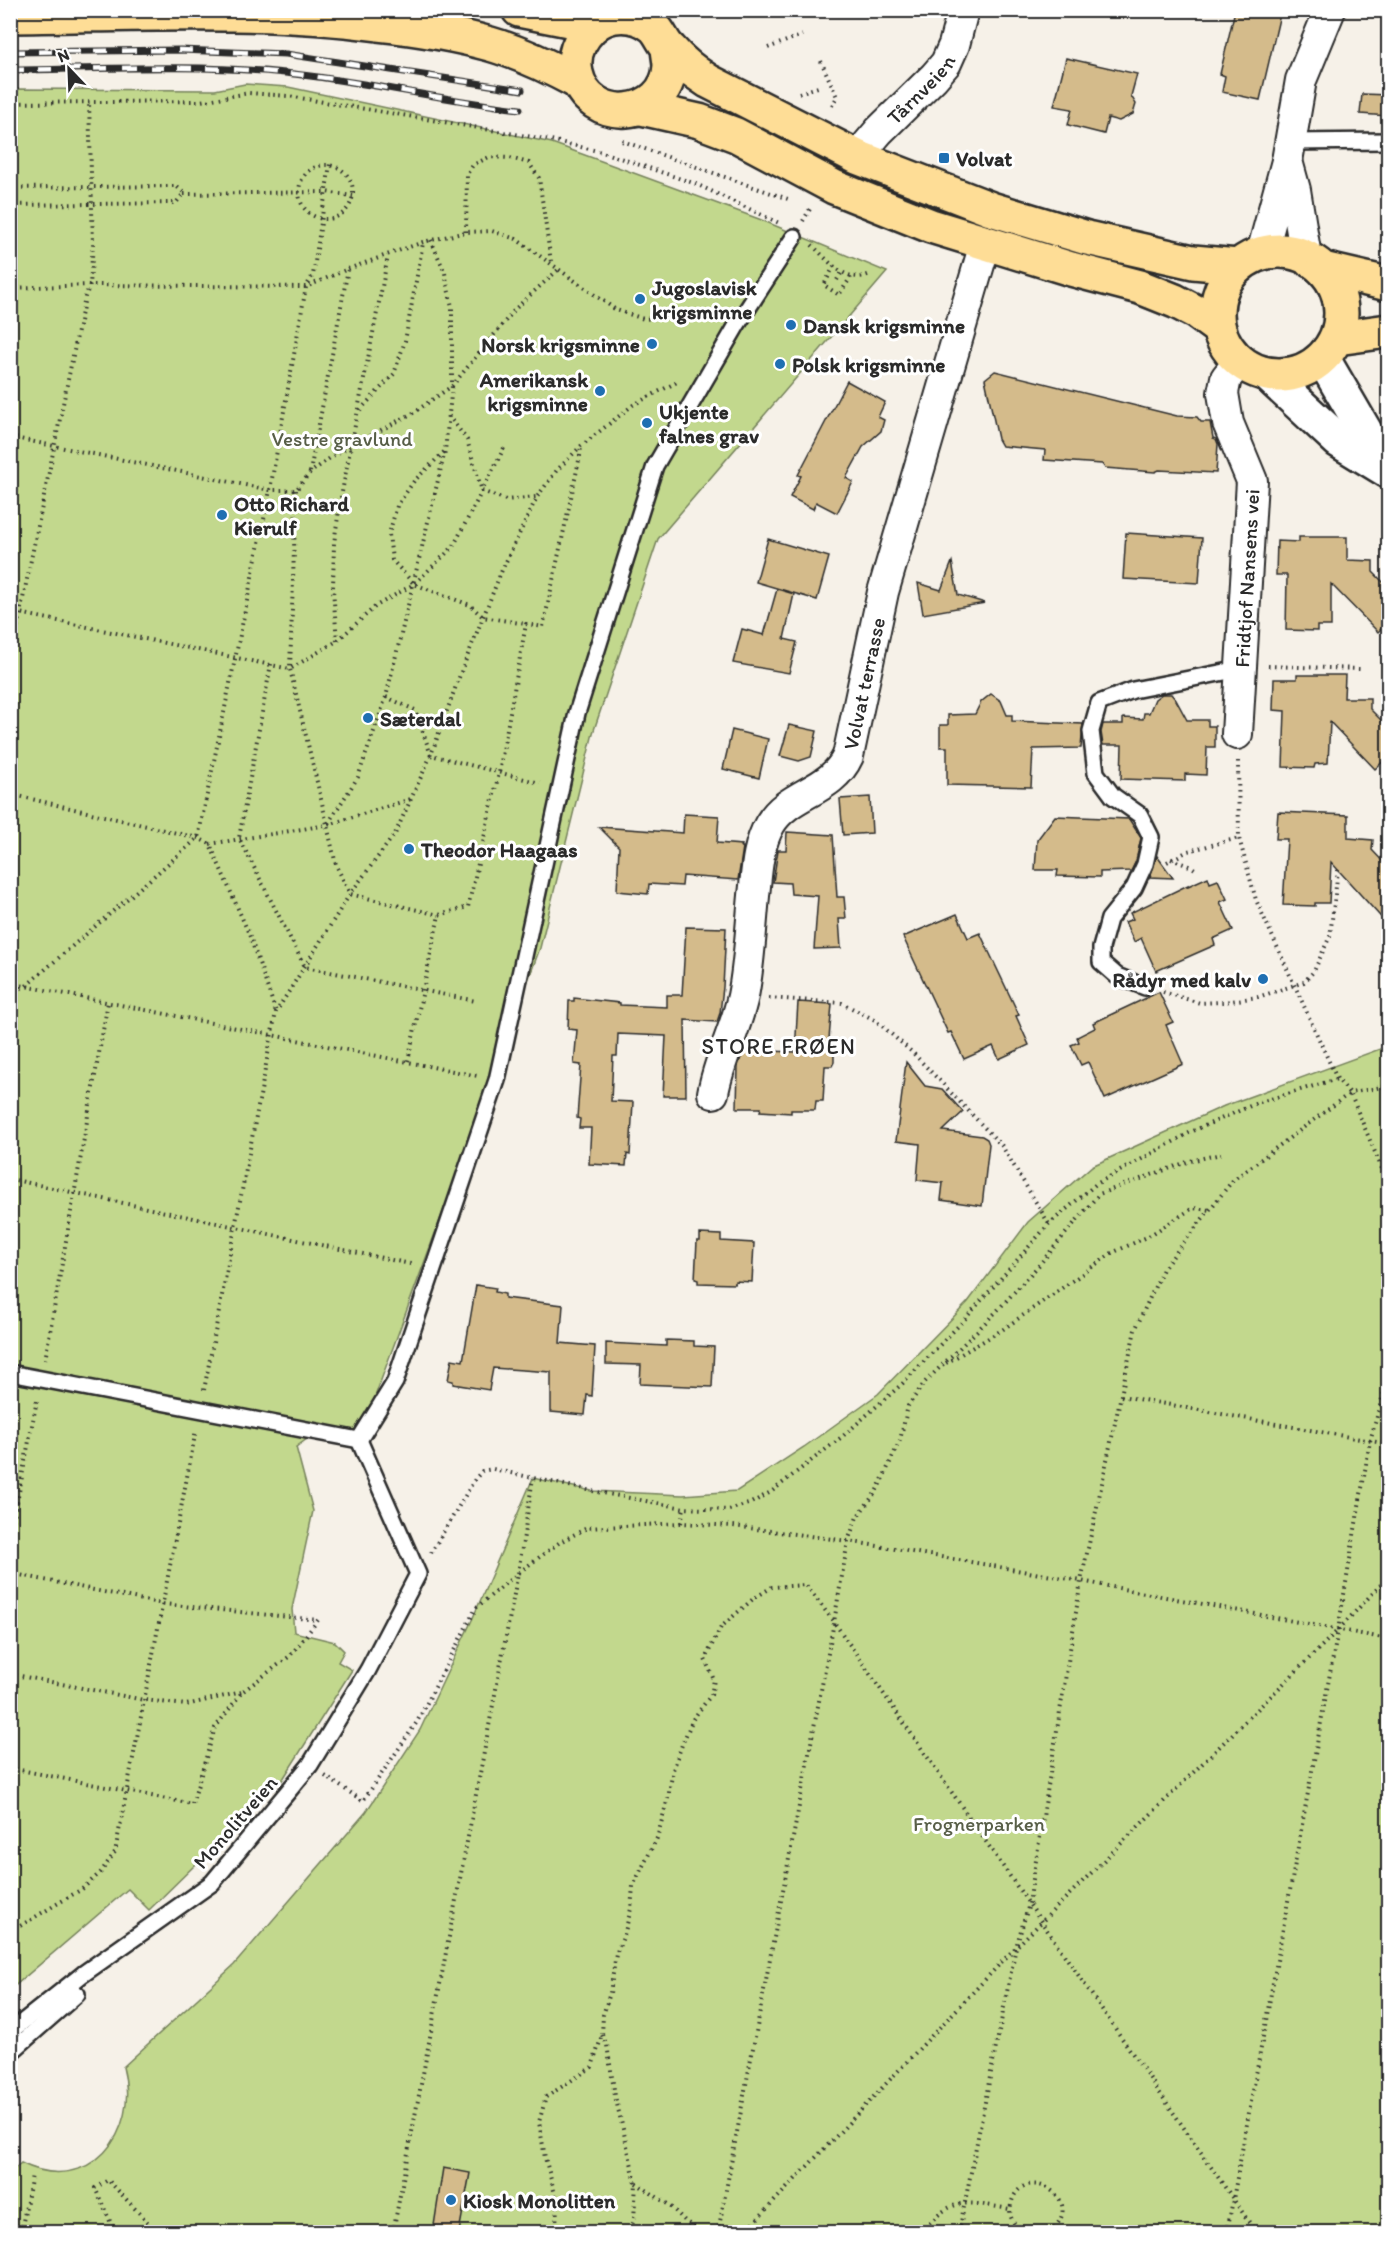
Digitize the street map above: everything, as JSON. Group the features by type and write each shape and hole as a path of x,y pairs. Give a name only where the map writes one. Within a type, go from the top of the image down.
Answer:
{"main road":[{"path":"519,10 634,17 658,29 687,67 708,81 857,157 991,209 1087,238 1193,262 1250,259 1277,251 1292,252 1315,263 1389,284"},
{"path":"10,16 229,14 371,23 490,44 551,68 578,82"},
{"path":"606,17 583,36 576,51 574,66 578,82 586,94 597,104 611,110 626,111 641,108 656,98 666,83 670,65 658,29"},
{"path":"641,108 699,121 736,135 834,187 922,223 985,244 1140,287 1196,312 1218,328"},
{"path":"1250,259 1224,284 1217,305 1218,328 1226,347 1254,368 1288,375 1307,370 1330,348 1342,320 1341,301 1334,283 1315,263"},
{"path":"1330,348 1389,331"}],"street":[{"name":"Tårnveien","path":"857,157 879,131 946,63 954,45 963,10"},
{"path":"1250,259 1288,152 1301,80 1330,10"},
{"path":"1288,152 1295,190 1315,263"},
{"name":"Volvat terrasse","path":"713,1093 743,996 758,859 764,836 771,822 784,808 833,778 843,769 848,756 883,592 985,244"},
{"path":"1330,348 1388,471"},
{"path":"1254,368 1339,441 1388,471"},
{"name":"Fridtjof Nansens vei","path":"1237,734 1252,481 1228,423 1223,393 1226,378 1254,368"}],"lane":[{"path":"1288,152 1389,141"},
{"path":"359,1440 395,1382 497,1080 577,713 655,466 737,326 796,234"},
{"path":"1145,987 1117,976 1101,962 1101,948 1109,919 1134,888 1141,873 1150,837 1140,815 1113,796 1096,773 1091,731 1099,703 1133,690 1240,667"},
{"path":"10,1372 359,1440"},
{"path":"359,1440 418,1574"},
{"name":"Monolitveien","path":"10,2032 83,1974 212,1883 310,1765 368,1670 418,1574"},
{"path":"10,2052 77,1994"}],"path":[{"path":"768,48 802,35"},
{"path":"821,61 837,97 826,116"},
{"path":"801,93 821,86"},
{"path":"10,103 201,101 249,93 264,94 551,140 602,152 696,184 796,234 834,266 851,277 858,278 870,274"},
{"path":"10,662 85,297 90,285 93,204 89,102"},
{"path":"614,138 795,201"},
{"path":"466,232 467,174 473,165 489,157 510,158 529,163 539,178 551,263"},
{"path":"10,993 26,986 198,838 270,490 306,287 313,275 330,164"},
{"path":"330,164 338,166 349,178 353,187 352,196 350,205 344,212 336,217 320,218 304,208 299,192 301,182 309,171 317,166 330,164"},
{"path":"10,188 176,186 184,194 327,192 352,196"},
{"path":"10,206 176,203 184,194"},
{"path":"802,205 810,209"},
{"path":"10,288 90,285 306,287 423,242 466,232 492,231 516,239 616,310 644,319 706,315 737,326"},
{"path":"327,825 358,777 386,697 445,451 452,386 452,307 445,273 431,240"},
{"path":"358,411 394,374 405,341 423,242"},
{"path":"338,641 333,589 334,543 388,255"},
{"path":"834,266 824,285 839,295 851,277"},
{"path":"310,473 348,269"},
{"path":"350,894 336,865 290,669 296,490 310,473 352,445 412,413 452,386 516,308 560,269"},
{"path":"837,280 842,272"},
{"path":"210,844 249,934 276,1012 350,894 395,834 431,755 502,570 537,497 557,470 581,446 633,405 716,361"},
{"path":"448,415 467,440 482,491"},
{"path":"10,437 270,490 296,490"},
{"path":"445,451 414,481 397,506 388,534 392,560 414,584 470,605 483,617 543,627 581,446"},
{"path":"10,611 290,669 338,641 376,606 414,584 453,547 504,448"},
{"path":"482,491 506,500 537,497"},
{"path":"350,894 439,915 468,907 499,773 526,624"},
{"path":"271,664 239,838 305,967"},
{"path":"1240,667 1360,669"},
{"path":"386,697 415,710 431,755"},
{"path":"1237,734 1239,838 1256,900 1337,1079 1350,1093 1389,1183"},
{"path":"431,755 562,788"},
{"path":"10,794 198,838 210,844 327,825 411,799"},
{"path":"1141,873 1188,851 1239,838"},
{"path":"1149,844 1164,845 1167,856 1172,860 1198,871"},
{"path":"1145,987 1200,1003 1258,997 1304,982 1314,971 1330,936 1338,870"},
{"path":"408,1061 439,915"},
{"path":"305,967 476,1001"},
{"path":"10,983 497,1080"},
{"path":"743,996 842,1003 874,1020 913,1053 1002,1146 1048,1224"},
{"path":"10,1538 108,1002"},
{"path":"418,1574 466,1492 482,1471 493,1469 684,1508 729,1510 751,1503 771,1492 843,1436 903,1383 964,1320 1048,1224 1096,1184 1193,1131 1257,1103 1337,1079"},
{"path":"959,2232 1016,1947 1029,1904 1081,1581 1135,1330 1163,1269 1233,1180 1350,1093 1389,1086"},
{"path":"1383,1087 1389,1100"},
{"path":"718,2232 848,1541 857,1517 876,1492 885,1474 900,1440 908,1406 925,1382 960,1349 1032,1273 1099,1194 1190,1161 1221,1154"},
{"path":"10,1179 432,1269"},
{"path":"1096,1184 1099,1194"},
{"path":"940,1366 963,1355 1002,1330 1112,1252 1147,1237 1193,1208 1210,1210"},
{"path":"1227,2232 1338,1630 1370,1441 1389,1378"},
{"path":"1121,1396 1389,1444"},
{"path":"393,2232 518,1572 533,1478"},
{"path":"681,1523 684,1508"},
{"path":"310,1765 363,1801 417,1722 476,1608 518,1572 560,1542 587,1528 681,1523 733,1526 848,1541 1081,1581 1389,1639"},
{"path":"10,1573 163,1604 318,1620 290,1656 242,1692 215,1728 192,1804 10,1768"},
{"path":"745,2232 1016,1947 1389,1577"},
{"path":"556,2232 557,2201 538,2122 546,2097 592,2067 602,2036 603,2015 610,1993 616,1953 631,1909 633,1886 657,1838 682,1742 693,1719 711,1695 714,1680 705,1659 721,1627 753,1599 772,1587 806,1585 834,1622 1256,2232"},
{"path":"10,1674 144,1700 186,1705 242,1692"},
{"path":"10,1932 82,1889 101,1872 115,1852"},
{"path":"602,2036 607,2045 615,2096 636,2183 634,2220 629,2232"},
{"path":"21,2232 32,2175"},
{"path":"115,2232 95,2188 108,2180 158,2232"},
{"path":"636,2183 669,2205 686,2222 702,2232"},
{"path":"1023,2232 1015,2226 1010,2209 1012,2200 1024,2187 1032,2184 1048,2187 1054,2191 1062,2205 1060,2221 1049,2232"},
{"path":"921,2232 952,2205 965,2202 1010,2209"},
{"path":"1382,2232 1389,2228"}],"green space":[{"name":"Vestre gravlund","path":"245,84 288,87 552,143 759,219 887,272 658,539 593,733 540,948 359,1440 318,1431 296,1447 313,1511 292,1609 294,1632 335,1642 344,1651 338,1662 352,1670 283,1779 149,1910 128,1889 11,1989 11,89 215,90"},
{"name":"Frognerparken","path":"1388,1046 1388,2232 11,2232 11,2172 21,2163 46,2171 68,2172 88,2165 104,2152 117,2135 124,2115 127,2091 123,2067 234,1965 366,1812 420,1730 472,1620 533,1478 592,1491 683,1495 737,1491 878,1394 968,1302 1028,1222 1092,1166 1224,1106"}],"building":[{"path":"1235,10 1281,10 1260,100 1222,92 1225,76 1220,74"},
{"path":"1066,58 1137,74 1131,96 1136,104 1133,114 1119,121 1108,118 1104,134 1068,125 1072,109 1054,106"},
{"path":"1362,94 1389,95 1389,116 1360,114"},
{"path":"995,371 1177,416 1197,417 1201,422 1210,422 1213,438 1218,444 1216,473 1105,468 1102,464 1044,460 1045,450 1002,446 998,439 985,379"},
{"path":"847,381 885,402 878,417 884,420 881,431 863,447 846,478 853,482 837,513 816,502 813,509 790,497 801,476 798,475"},
{"path":"1126,533 1202,538 1199,583 1123,579"},
{"path":"1299,537 1347,537 1347,560 1373,561 1373,572 1389,588 1389,621 1378,632 1331,584 1331,626 1317,626 1317,631 1286,630 1287,575 1276,575 1277,541 1299,542"},
{"path":"768,539 829,557 817,600 756,582"},
{"path":"952,562 958,595 985,603 923,614 918,583 941,590"},
{"path":"777,589 794,594 784,639 797,642 789,673 733,663 742,629 764,635"},
{"path":"1297,675 1345,675 1344,698 1370,698 1370,709 1389,728 1389,756 1375,769 1330,722 1328,763 1315,764 1314,768 1283,767 1285,711 1273,710 1274,679 1297,679"},
{"path":"991,694 1001,701 1007,715 1012,715 1012,721 1083,724 1081,748 1033,749 1031,787 947,785 947,747 940,747 940,725 948,725 948,715 975,714 981,702"},
{"path":"1162,694 1171,694 1187,720 1208,720 1208,726 1215,726 1215,747 1207,747 1206,775 1185,774 1185,781 1121,779 1122,745 1103,745 1101,732 1103,724 1123,724 1123,718 1143,719 1144,713 1149,713 1155,699"},
{"path":"789,725 817,731 811,757 799,761 780,756"},
{"path":"732,730 768,739 759,778 723,769"},
{"path":"870,797 872,833 843,835 840,799"},
{"path":"1278,812 1348,815 1348,838 1373,840 1372,850 1389,868 1389,926 1331,862 1329,903 1315,903 1315,906 1283,905 1287,839 1276,839"},
{"path":"684,814 719,816 717,843 742,845 743,847 738,880 683,876 682,886 649,884 648,894 617,891 619,847 599,827 683,833"},
{"path":"1055,816 1129,819 1141,838 1136,861 1131,871 1100,872 1100,877 1057,876 1058,870 1035,870 1037,840"},
{"path":"787,832 833,835 837,897 844,897 846,919 839,919 841,948 814,949 818,896 791,894 790,883 773,882 778,850 786,850"},
{"path":"1157,856 1173,878 1150,877"},
{"path":"1208,877 1210,883 1218,880 1227,899 1220,902 1233,930 1213,939 1215,945 1156,971 1141,938 1134,942 1125,922 1133,919 1130,913"},
{"path":"957,914 968,938 980,933 1019,1015 1016,1016 1029,1045 999,1059 993,1046 964,1059 951,1032 948,1033 903,937"},
{"path":"686,927 726,928 723,987 717,1022 685,1020 686,1096 663,1096 666,1036 618,1034 617,1056 613,1056 611,1101 633,1102 630,1155 627,1154 626,1166 589,1164 591,1128 579,1128 580,1119 577,1118 581,1065 574,1064 577,1030 568,1029 569,1001 574,1001 574,998 620,1003 620,1005 667,1007 667,995 682,995"},
{"path":"1159,992 1173,1022 1166,1025 1183,1064 1105,1099 1088,1062 1081,1065 1071,1045 1079,1042 1077,1037 1095,1028 1093,1023"},
{"path":"798,1002 832,1004 829,1039 833,1039 834,1043 834,1062 832,1066 825,1066 823,1101 816,1101 815,1110 791,1110 791,1113 760,1111 761,1108 737,1108 738,1066 744,1050 795,1052"},
{"path":"906,1062 925,1086 942,1089 963,1112 943,1131 982,1136 987,1139 989,1144 982,1206 941,1200 943,1183 917,1180 920,1144 896,1141"},
{"path":"700,1234 721,1235 721,1241 754,1243 752,1282 698,1283 695,1279 697,1241 700,1241"},
{"path":"476,1285 496,1288 495,1292 505,1294 505,1298 563,1305 560,1343 595,1346 592,1396 587,1395 585,1415 551,1412 551,1372 493,1368 489,1390 453,1384 453,1381 448,1380 452,1359 463,1361"},
{"path":"666,1340 694,1341 694,1346 714,1347 712,1387 640,1384 641,1365 606,1364 606,1343 666,1346"},
{"name":"Kiosk Monolitten","path":"443,2168 470,2173 459,2232 433,2232"}],"railway":[{"path":"10,52 180,50 286,54 522,90"},
{"path":"10,70 148,68 251,70 315,76 520,109"}],"place":[{"name":"Volvat","path":"944,158"},
{"name":"Jugoslavisk krigsminne","path":"640,299"},
{"name":"Dansk krigsminne","path":"791,325"},
{"name":"Norsk krigsminne","path":"652,344"},
{"name":"Polsk krigsminne","path":"780,364"},
{"name":"Amerikansk krigsminne","path":"600,391"},
{"name":"Ukjente falnes grav","path":"647,423"},
{"name":"Otto Richard Kierulf","path":"222,515"},
{"name":"Sæterdal","path":"368,718"},
{"name":"Theodor Haagaas","path":"409,849"},
{"name":"Rådyr med kalv","path":"1263,979"},
{"name":"Kiosk Monolitten","path":"451,2200"}],"district":[{"name":"STORE FRØEN","path":"779,1046"}]}
